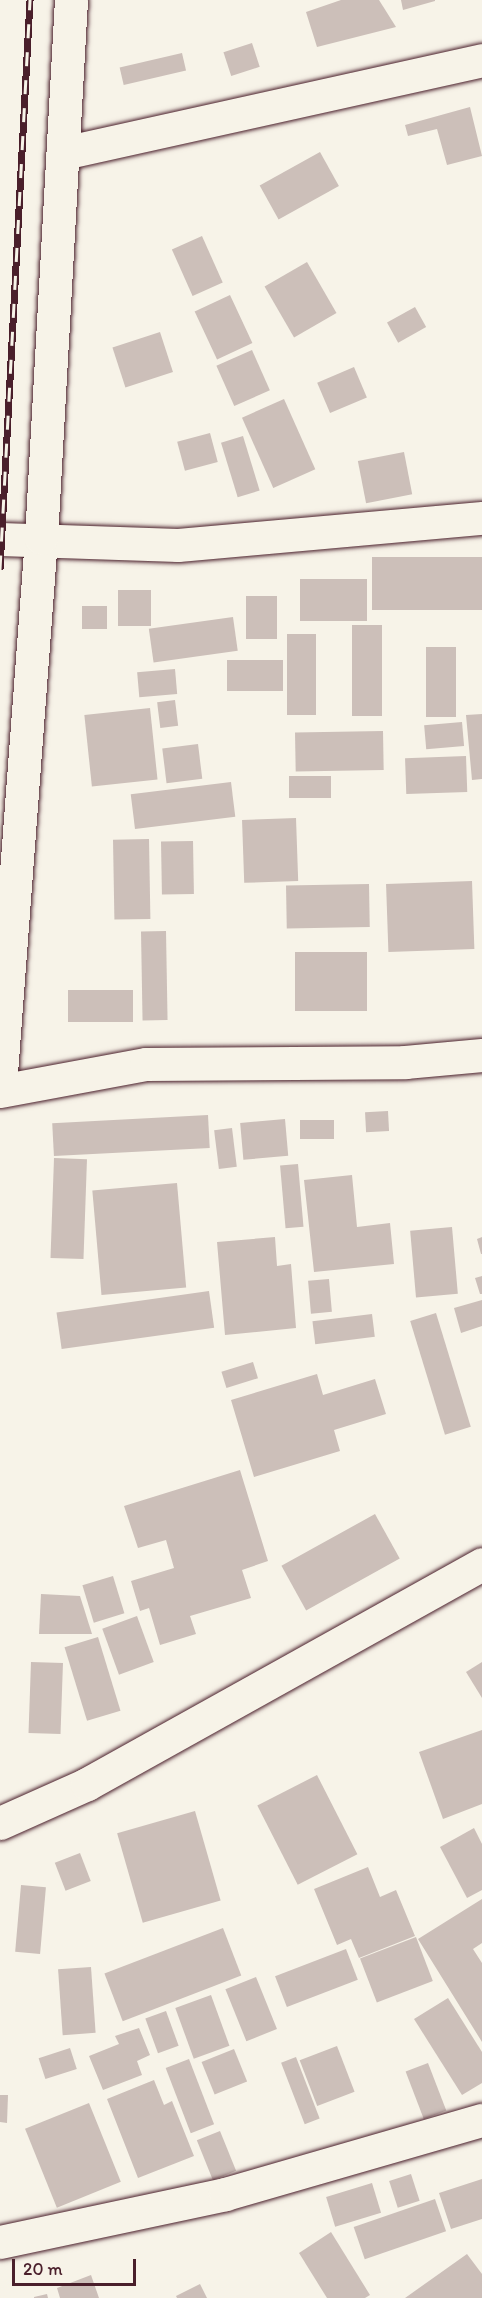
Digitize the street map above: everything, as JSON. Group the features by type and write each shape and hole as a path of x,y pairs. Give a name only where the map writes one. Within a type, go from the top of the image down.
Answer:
{"street":[{"path":"0,1086 41,538 54,258 63,153 71,0"},
{"path":"63,153 482,60"},
{"path":"0,540 41,538 178,545 482,518"},
{"path":"0,1091 147,1064 405,1062 482,1055"},
{"path":"0,1823 87,1784 482,1564"},
{"path":"0,2242 225,2194 482,2120"}],"building":[{"path":"341,0 379,0 396,27 317,47 306,12"},
{"path":"401,0 435,0 435,1 403,10"},
{"path":"252,43 260,67 231,76 223,52"},
{"path":"182,53 186,71 124,85 120,67"},
{"path":"470,107 482,156 447,165 437,129 408,136 405,125"},
{"path":"320,152 339,186 279,220 260,185"},
{"path":"202,236 223,283 193,296 172,249"},
{"path":"307,262 336,313 294,338 265,286"},
{"path":"230,295 252,343 217,360 195,311"},
{"path":"415,307 426,327 398,343 387,323"},
{"path":"160,332 173,372 125,387 112,347"},
{"path":"252,350 270,390 234,406 216,366"},
{"path":"354,367 367,397 330,413 317,383"},
{"path":"284,399 315,469 273,488 242,418"},
{"path":"210,433 218,462 185,471 177,442"},
{"path":"243,436 260,491 238,497 221,443"},
{"path":"404,452 412,494 366,503 358,461"},
{"path":"372,557 482,557 482,610 372,610"},
{"path":"300,579 367,579 367,621 300,621"},
{"path":"118,590 151,590 151,626 118,626"},
{"path":"246,596 277,596 277,639 246,639"},
{"path":"82,606 107,606 107,629 82,629"},
{"path":"233,617 238,651 154,662 149,629"},
{"path":"352,625 382,625 382,716 352,716"},
{"path":"287,634 316,634 316,715 287,715"},
{"path":"426,647 456,647 456,717 426,717"},
{"path":"227,660 283,660 283,691 227,691"},
{"path":"175,669 177,694 139,697 137,672"},
{"path":"175,700 178,726 160,728 157,702"},
{"path":"150,708 158,780 92,787 84,715"},
{"path":"482,714 482,779 472,780 466,715"},
{"path":"462,722 464,746 426,749 424,725"},
{"path":"383,731 384,770 296,772 295,733"},
{"path":"198,744 202,779 167,783 162,748"},
{"path":"466,756 467,792 406,794 405,758"},
{"path":"289,776 331,776 331,798 289,798"},
{"path":"231,782 235,817 135,829 131,794"},
{"path":"296,818 298,881 244,883 242,820"},
{"path":"149,839 150,919 114,920 113,840"},
{"path":"193,841 194,894 162,895 161,842"},
{"path":"472,881 474,949 388,952 386,884"},
{"path":"369,884 370,927 287,928 286,885"},
{"path":"141,931 166,931 168,1020 143,1020"},
{"path":"295,952 367,952 367,1011 295,1011"},
{"path":"68,990 133,990 133,1022 68,1022"},
{"path":"388,1111 389,1131 366,1132 365,1112"},
{"path":"208,1115 210,1148 54,1156 52,1123"},
{"path":"285,1119 288,1156 243,1160 240,1123"},
{"path":"300,1120 334,1120 334,1139 300,1139"},
{"path":"232,1128 237,1167 219,1169 214,1130"},
{"path":"54,1158 87,1159 83,1259 51,1258"},
{"path":"298,1164 303,1227 286,1228 280,1166"},
{"path":"352,1175 357,1227 390,1223 394,1264 314,1272 304,1180"},
{"path":"177,1183 186,1288 101,1295 92,1190"},
{"path":"452,1227 458,1294 416,1297 410,1231"},
{"path":"275,1237 277,1266 291,1264 296,1328 225,1335 217,1242"},
{"path":"482,1237 482,1254 481,1254 477,1239"},
{"path":"482,1276 482,1294 480,1294 475,1278"},
{"path":"329,1279 332,1312 311,1314 308,1281"},
{"path":"209,1291 214,1328 62,1349 56,1312"},
{"path":"482,1300 482,1326 461,1333 454,1308"},
{"path":"436,1313 471,1427 445,1435 410,1321"},
{"path":"372,1314 375,1337 315,1344 312,1321"},
{"path":"253,1362 258,1378 226,1388 221,1372"},
{"path":"317,1374 323,1395 375,1379 386,1414 334,1430 340,1451 254,1477 231,1400"},
{"path":"240,1470 268,1561 242,1570 251,1598 190,1616 196,1634 160,1645 149,1608 140,1611 131,1581 174,1568 166,1540 138,1548 124,1506"},
{"path":"375,1514 400,1559 306,1610 281,1566"},
{"path":"113,1576 124,1613 94,1623 82,1585"},
{"path":"41,1594 80,1596 92,1634 39,1634"},
{"path":"137,1616 154,1662 119,1675 102,1629"},
{"path":"98,1637 121,1711 87,1721 65,1647"},
{"path":"31,1662 63,1663 61,1734 29,1733"},
{"path":"482,1662 482,1698 466,1672"},
{"path":"482,1730 482,1804 443,1819 419,1752"},
{"path":"317,1775 357,1854 298,1885 257,1805"},
{"path":"195,1811 221,1900 143,1923 117,1833"},
{"path":"474,1828 482,1844 482,1890 467,1898 440,1847"},
{"path":"80,1853 91,1881 66,1891 55,1863"},
{"path":"368,1867 380,1897 396,1890 415,1936 359,1958 351,1939 337,1945 314,1889"},
{"path":"21,1885 46,1887 40,1954 15,1952"},
{"path":"482,1899 482,1943 473,1949 482,1963 482,2042 418,1939"},
{"path":"223,1928 241,1976 123,2021 104,1974"},
{"path":"416,1937 433,1981 377,2002 360,1959"},
{"path":"346,1949 358,1980 287,2007 275,1976"},
{"path":"91,1967 96,2033 63,2035 58,1969"},
{"path":"256,1977 277,2029 246,2041 225,1989"},
{"path":"211,1995 229,2046 194,2059 175,2008"},
{"path":"448,1998 482,2052 482,2083 462,2095 414,2019"},
{"path":"166,2011 179,2046 158,2053 145,2019"},
{"path":"139,2028 150,2055 137,2061 142,2075 103,2090 89,2056 119,2044 115,2036"},
{"path":"337,2046 355,2092 317,2106 300,2060"},
{"path":"70,2048 77,2069 45,2079 39,2058"},
{"path":"234,2049 247,2081 215,2095 202,2062"},
{"path":"296,2057 320,2119 305,2124 281,2063"},
{"path":"189,2059 214,2124 191,2133 166,2068"},
{"path":"428,2063 446,2111 424,2119 406,2072"},
{"path":"154,2080 164,2105 172,2101 194,2156 138,2178 107,2099"},
{"path":"0,2095 8,2095 7,2123 0,2122"},
{"path":"89,2103 121,2182 57,2208 25,2129"},
{"path":"220,2131 236,2171 213,2180 197,2140"},
{"path":"411,2174 420,2201 398,2208 389,2181"},
{"path":"482,2179 482,2219 451,2229 439,2193"},
{"path":"372,2183 381,2213 335,2227 326,2197"},
{"path":"435,2199 446,2231 365,2259 354,2227"},
{"path":"331,2232 370,2295 365,2298 327,2298 299,2253"},
{"path":"467,2254 482,2274 482,2298 405,2298"},
{"path":"91,2275 99,2298 60,2298 57,2288"},
{"path":"200,2284 207,2298 177,2298 176,2296"},
{"path":"47,2294 48,2298 34,2298 34,2297"}],"railway":[{"path":"0,569 30,0"}]}
